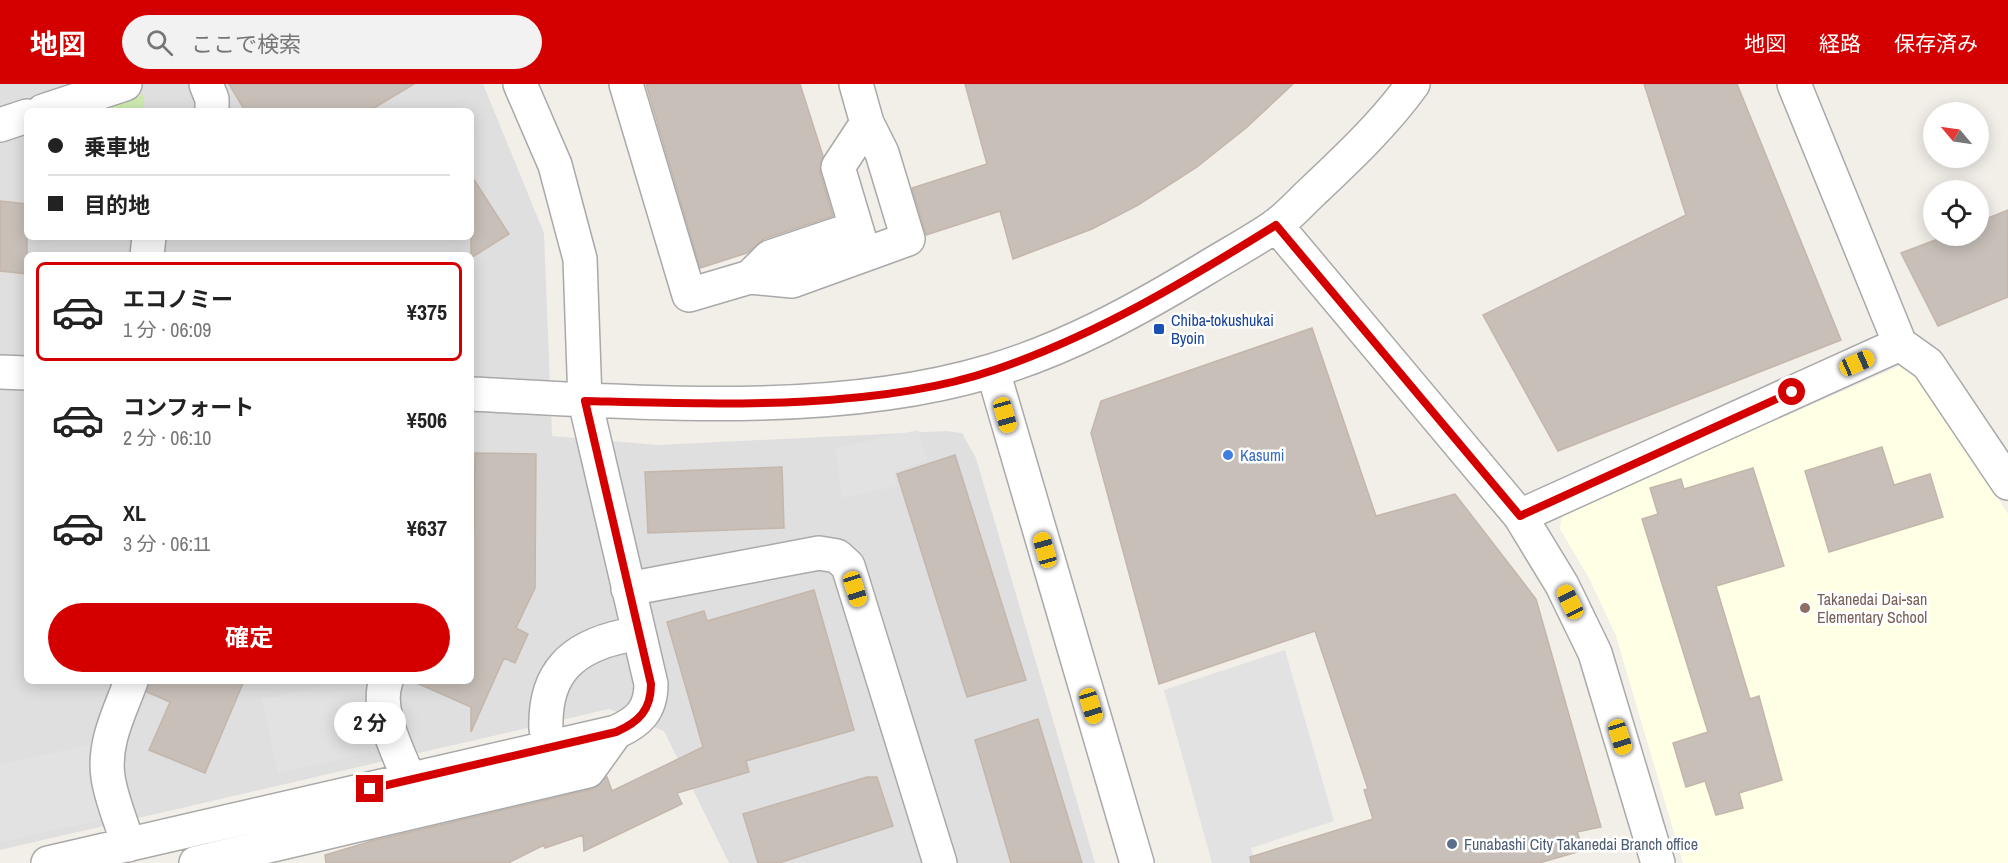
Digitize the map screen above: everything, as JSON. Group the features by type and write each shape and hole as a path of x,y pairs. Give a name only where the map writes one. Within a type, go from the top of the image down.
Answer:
{"street":[{"path":"52,108 125,84"},
{"path":"206,84 212,99 212,108"},
{"path":"48,863 616,732 633,725 647,710 651,698 651,684 585,401 580,259 555,165 520,84"},
{"path":"626,84 689,295 750,277 770,257 860,241 908,239 882,153 867,123 856,84"},
{"path":"474,394 585,401 714,402 849,397 945,383 993,371 1057,347 1157,298 1276,225 1373,134 1413,84"},
{"path":"1794,84 1900,344 1928,364 2008,483"},
{"path":"0,125 24,117"},
{"path":"860,241 838,166 867,123"},
{"path":"842,179 864,168 890,177"},
{"path":"1276,225 1520,516 1562,585 1595,653 1658,863"},
{"path":"1520,516 1900,344"},
{"path":"993,371 1137,863"},
{"path":"0,372 24,373"},
{"path":"628,589 819,553 837,556 848,566 940,863"},
{"path":"546,729 546,710 557,674 583,648 599,641 624,636"},
{"path":"128,845 108,777 107,758 117,715 130,684"},
{"path":"386,684 385,712 409,780"},
{"path":"196,863 588,771 616,732"}],"shaded area":[{"path":"0,84 483,84 544,233 552,436 658,445 946,431 962,433 976,458 1095,863 729,863 664,731 609,709 0,850"},
{"name":"Takanedai Dai-san Elementary School","path":"1909,362 2008,514 2008,863 1683,863 1616,636 1590,580 1560,529 1562,514"},
{"path":"918,430 927,460 894,472 897,486 842,498 835,448"},
{"path":"1285,650 1334,821 1251,848 1255,863 1212,863 1164,690"},
{"path":"330,684 371,684 384,750 278,773 262,699"},
{"path":"89,745 105,819 0,842 0,764"}],"green space":[{"path":"144,94 144,108 103,108"}],"building":[{"path":"229,84 414,84 374,108 243,108"},
{"path":"646,84 800,84 823,156 820,172 833,216 764,239 747,253 700,268"},
{"path":"965,84 1293,84 1246,128 1197,167 1138,205 1092,229 1013,259 1000,211 926,235 912,188 987,164"},
{"path":"1644,84 1737,84 1841,340 1558,451 1483,315 1686,215"},
{"path":"474,180 509,234 474,256 474,252 471,252 471,240 474,240"},
{"path":"0,201 24,204 24,240 27,240 27,252 24,252 24,274 0,271"},
{"path":"2008,210 2008,297 1938,326 1901,253 1923,245 1989,246 1989,218"},
{"path":"1312,328 1376,516 1455,494 1536,599 1601,827 1577,832 1584,850 1539,863 1251,863 1250,857 1373,819 1364,790 1368,789 1315,631 1159,684 1091,433 1101,401"},
{"path":"1882,447 1894,485 1930,474 1943,517 1829,552 1805,471"},
{"path":"475,453 536,454 535,588 516,628 528,634 515,663 504,658 471,732 471,707 419,684 474,684"},
{"path":"955,455 1026,680 967,697 897,474"},
{"path":"782,467 784,528 648,533 645,472"},
{"path":"1753,468 1784,566 1716,586 1750,699 1759,696 1782,780 1739,793 1743,808 1716,815 1705,781 1686,787 1673,743 1708,732 1642,519 1658,514 1650,488 1681,479 1684,489"},
{"path":"814,590 854,730 746,761 749,772 677,793 682,804 584,851 583,835 545,848 544,845 508,863 326,863 325,855 372,841 592,789 607,777 612,791 703,747 667,622 704,611 707,621"},
{"path":"148,684 243,684 205,773 149,750 170,702 147,692"},
{"path":"1038,719 1082,863 1011,863 975,740"},
{"path":"867,777 877,777 893,826 779,863 758,863 743,814"}],"place":[{"name":"Chiba-tokushukai Byoin","path":"1159,329"},
{"name":"Kasumi","path":"1228,455"},
{"name":"Takanedai Dai-san Elementary School","path":"1805,608"},
{"name":"Funabashi City Takanedai Branch office","path":"1452,844"}],"route":[{"path":"370,789 616,732 633,725 647,710 651,698 651,684 585,401 647,403 781,401 849,397 945,383 993,371 1057,347 1157,298 1276,225 1520,516 1792,392"}]}
